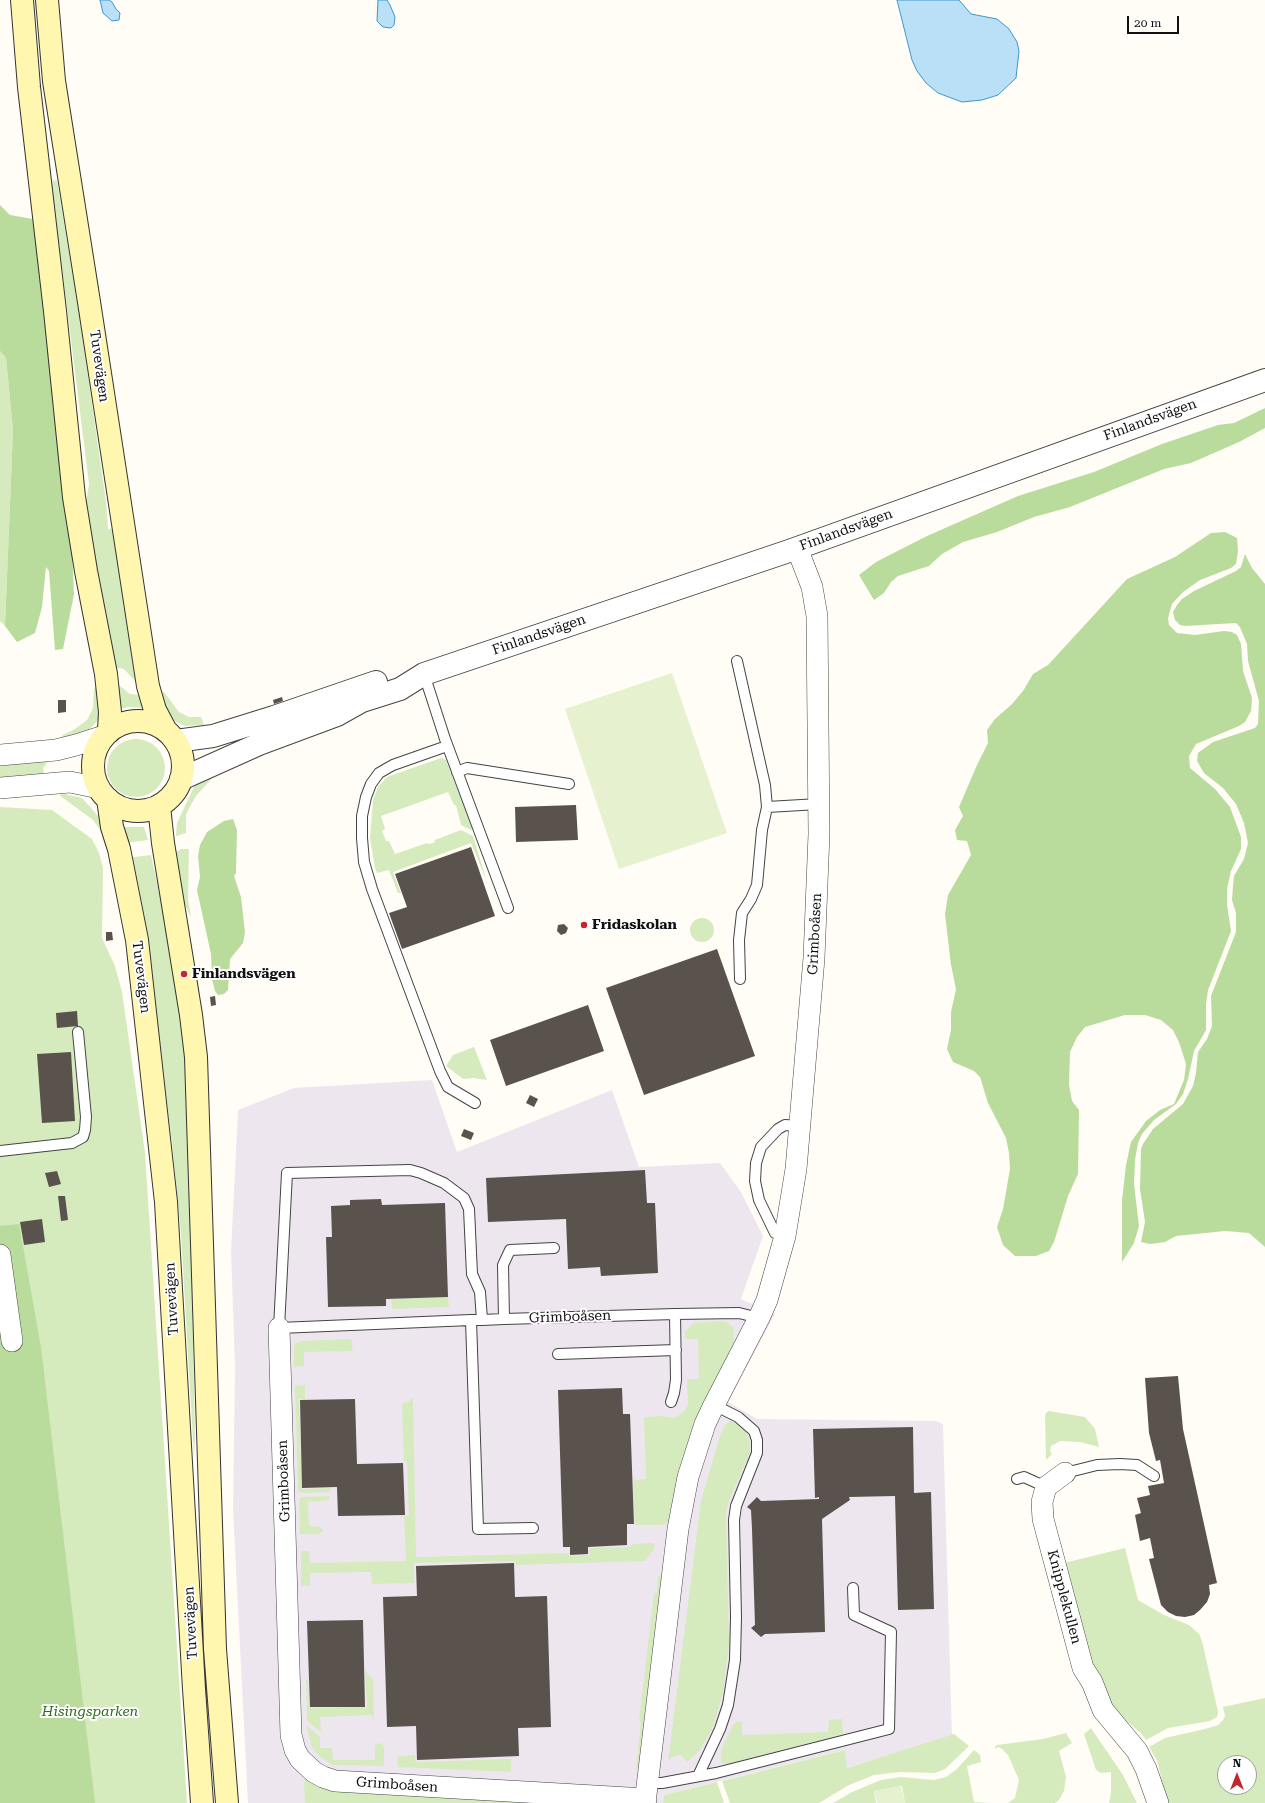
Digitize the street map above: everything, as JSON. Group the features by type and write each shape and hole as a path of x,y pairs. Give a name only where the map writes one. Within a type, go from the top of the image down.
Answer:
{"main road":[{"name":"Tuvevägen","path":"22,0 29,87 55,311 74,497 86,571 106,674 110,712 106,733 95,752 93,770 103,793 119,849 137,940 156,1101 166,1202 202,1803"},
{"name":"Tuvevägen","path":"47,0 54,81 146,679 155,710 171,735 183,762 181,779 170,798 159,806 163,842 191,1015 196,1057 215,1649 227,1803"},
{"path":"106,733 124,722 137,720 150,722 171,735"},
{"path":"103,793 119,807 132,810 146,810 159,806"}],"street":[{"name":"Finlandsvägen","path":"181,779 259,744 337,715 362,701 400,690 424,674 797,548 1265,380"},
{"name":"Grimboåsen","path":"279,1328 291,1735 295,1750 300,1759 314,1772 335,1781 646,1795 665,1628 681,1508 688,1477 705,1424 759,1318 773,1280 790,1211 800,1126 814,958 819,804 817,616 812,587 797,548"},
{"name":"Finlandsvägen","path":"171,735 213,736 274,718 394,675 424,674"},
{"path":"0,755 56,750 76,745 106,733"},
{"path":"0,788 70,782 103,793"},
{"path":"0,1255 12,1341"},
{"path":"1046,1487 1065,1473"},
{"name":"Knipplekullen","path":"1046,1487 1042,1502 1043,1519 1083,1668 1092,1682 1103,1710 1137,1751 1146,1769 1158,1803"}],"lane":[{"path":"737,661 765,785 766,807 762,830 757,885 751,899 742,913 739,940 740,979"},
{"path":"424,674 447,746 508,908"},
{"path":"447,746 393,765 379,773 371,784 366,797 362,816 362,838 364,862 372,889 440,1072 448,1087 475,1103"},
{"path":"457,772 467,768 569,784"},
{"path":"766,807 819,804"},
{"path":"0,1151 72,1143 83,1137 86,1117 78,1032"},
{"path":"785,1236 776,1233 759,1200 755,1182 756,1163 761,1147 778,1129 785,1125 800,1126"},
{"path":"279,1328 287,1173 410,1170 421,1172 451,1188 464,1198 469,1209 472,1274 480,1292 477,1320 478,1529 533,1528"},
{"path":"504,1319 504,1265 510,1250 554,1248"},
{"name":"Grimboåsen","path":"279,1328 674,1314 740,1313 759,1318"},
{"path":"671,1402 675,1387 676,1350 674,1314"},
{"path":"558,1354 676,1350"},
{"path":"698,1776 720,1730 728,1705 735,1664 736,1617 734,1520 736,1506 757,1454 757,1440 754,1431 738,1416 714,1405"},
{"path":"1065,1473 1097,1465 1120,1464 1137,1465 1154,1476"},
{"path":"1017,1479 1024,1477 1046,1487"},
{"path":"646,1795 662,1783 734,1769 889,1729 891,1632 854,1615 853,1588"}],"shaded area":[{"path":"432,1080 457,1152 612,1090 639,1167 720,1163 741,1192 763,1236 741,1299 775,1314 728,1402 757,1419 936,1421 943,1424 952,1736 846,1768 845,1750 664,1795 663,1803 248,1803 233,1510 235,1367 231,1251 238,1110 294,1088"}],"green space":[{"path":"53,180 57,181 80,320 106,502 108,529 112,529 139,676 136,682 124,669 110,669 85,510 89,484 52,187"},
{"path":"0,205 10,215 33,219 71,528 74,594 63,649 55,650 49,571 46,567 42,607 35,633 17,642 5,626 13,430 6,358 0,351"},
{"path":"0,351 6,358 13,430 5,626 0,621"},
{"path":"1265,408 1265,428 1239,442 1191,463 1164,469 1070,507 1034,517 997,532 963,542 942,554 929,566 898,576 891,582 884,593 874,600 859,575 876,562 927,536 1018,496 1094,472 1162,444 1218,425 1234,423"},
{"path":"1225,532 1237,538 1238,551 1236,564 1231,568 1200,580 1183,592 1172,604 1168,618 1169,625 1177,633 1195,635 1224,631 1232,632 1237,635 1241,644 1243,671 1252,698 1251,711 1245,722 1196,744 1189,756 1190,768 1215,789 1230,807 1241,837 1241,849 1231,871 1227,889 1227,905 1231,931 1208,990 1206,1004 1206,1030 1194,1051 1183,1094 1176,1104 1154,1120 1142,1134 1138,1143 1135,1160 1134,1184 1139,1226 1134,1243 1122,1262 1122,1200 1126,1165 1131,1142 1146,1121 1160,1110 1174,1104 1184,1080 1186,1064 1179,1042 1173,1030 1161,1020 1145,1015 1125,1015 1085,1027 1077,1037 1070,1052 1069,1085 1072,1101 1079,1110 1078,1174 1068,1196 1054,1242 1049,1251 1036,1256 1015,1256 1003,1245 997,1227 1003,1209 1010,1169 1006,1138 988,1103 980,1077 974,1071 953,1062 947,1049 951,1030 951,1012 956,989 951,965 945,914 948,895 971,855 967,841 957,840 955,830 963,816 959,807 988,743 987,730 995,719 1012,704 1023,691 1033,674 1048,665 1127,579 1175,557 1211,533"},
{"path":"1245,554 1252,568 1265,584 1265,1247 1249,1233 1225,1231 1176,1236 1165,1242 1150,1244 1141,1242 1145,1222 1140,1189 1141,1149 1153,1129 1183,1104 1193,1086 1198,1052 1207,1039 1212,1026 1211,996 1236,932 1236,913 1232,900 1234,876 1244,859 1248,843 1244,823 1236,804 1223,788 1204,773 1197,761 1198,753 1213,742 1255,728 1258,724 1259,701 1248,661 1247,644 1240,627 1236,623 1180,625 1175,620 1173,612 1182,599 1194,591 1236,571 1241,567"},
{"path":"672,673 727,833 619,869 565,709"},
{"path":"100,683 99,719 87,732 60,740 63,735 75,729 87,720 93,708 94,689"},
{"path":"116,683 130,694 141,695 143,708 128,707 117,710"},
{"path":"164,692 179,712 189,717 201,717 204,725 185,726 176,722 169,716 157,693"},
{"path":"130,739 142,739 157,747 165,762 165,774 157,789 142,797 130,797 115,789 107,774 107,762 115,747"},
{"path":"441,758 446,760 473,829 471,830 461,825 456,805 454,805 448,792 381,816 385,829 382,831 386,841 389,841 395,854 427,843 434,843 435,840 461,830 473,836 485,877 471,843 393,872 401,893 398,893 389,870 377,873 375,868 370,838 373,800 378,787 387,777"},
{"path":"49,760 43,768 44,774 0,778 0,766"},
{"path":"215,775 196,796 189,808 186,815 186,833 176,836 177,823 194,787 199,780"},
{"path":"64,794 82,798 99,817 105,827 107,845 101,831 93,820 59,795"},
{"name":"Hisingsparken","path":"0,807 52,810 92,839 99,853 103,868 102,938 115,966 122,992 145,1153 187,1803 0,1803"},
{"path":"233,819 237,830 236,873 234,876 241,897 245,932 243,943 230,959 228,990 224,994 218,995 215,991 212,979 211,954 197,890 200,877 198,856 200,845 207,832 224,821"},
{"path":"121,827 144,827 148,840 124,843"},
{"path":"181,849 189,849 188,899 191,917 184,903 176,852"},
{"path":"151,855 172,952 183,1037 189,1149 195,1437 194,1457 181,1234 172,1142 141,900 126,858"},
{"path":"697,918 707,918 714,925 714,935 707,942 697,942 690,935 690,925"},
{"path":"474,1047 487,1080 473,1078 463,1079 446,1066 453,1055"},
{"path":"19,1224 41,1347 95,1803 0,1803 0,1226"},
{"path":"448,1297 449,1307 392,1309 391,1299"},
{"path":"720,1321 727,1322 733,1328 734,1343 681,1464 668,1523 662,1525 635,1525 633,1480 646,1479 644,1417 662,1416 674,1418 684,1412 688,1405 687,1379 699,1379 698,1339 685,1339 685,1332 693,1323"},
{"path":"351,1339 353,1351 304,1352 304,1366 294,1367 294,1346 296,1343 302,1341"},
{"path":"305,1385 305,1399 299,1399 302,1489 331,1488 329,1492 302,1493 298,1491 295,1386"},
{"path":"411,1398 413,1399 416,1557 568,1553 569,1556 589,1555 589,1548 629,1547 634,1544 652,1543 655,1545 654,1549 645,1561 516,1565 515,1561 414,1563 414,1583 372,1584 371,1572 310,1573 310,1586 301,1586 301,1551 309,1551 310,1563 406,1561 404,1516 409,1516 407,1462 404,1461 402,1404 410,1401"},
{"path":"1049,1411 1085,1417 1095,1429 1099,1447 1080,1442 1060,1441 1051,1446 1050,1451 1052,1454 1046,1460 1045,1416"},
{"path":"730,1421 739,1425 746,1432 750,1443 750,1453 729,1501 726,1512 729,1643 723,1693 713,1727 700,1750 687,1762 682,1756 678,1755 671,1758 668,1762 701,1501 720,1436 725,1425"},
{"path":"329,1496 329,1500 308,1502 309,1526 321,1527 323,1531 319,1534 300,1534 299,1499 301,1497"},
{"path":"1125,1548 1138,1600 1164,1615 1189,1625 1199,1634 1202,1641 1218,1712 1217,1717 1210,1721 1168,1728 1146,1740 1141,1733 1116,1712 1093,1671 1064,1563"},
{"path":"658,1576 662,1576 639,1769 636,1769 641,1722 639,1721 654,1593 657,1593"},
{"path":"365,1670 373,1680 374,1725 372,1715 320,1717 321,1732 307,1721 306,1680 308,1678 309,1708 367,1707"},
{"path":"1265,1698 1265,1803 1167,1803 1157,1760 1149,1747 1165,1738 1218,1725 1225,1716 1223,1707"},
{"path":"842,1719 843,1734 728,1764 721,1763 721,1750 733,1725 736,1722 742,1722 742,1735 828,1732 829,1720"},
{"path":"306,1725 320,1737 320,1748 332,1748 333,1760 375,1760 375,1746 378,1743 382,1744 384,1747 384,1766 333,1765 320,1757 312,1747"},
{"path":"1091,1728 1123,1775 1137,1803 1109,1803 1111,1793 1111,1772 1101,1773 1096,1770 1084,1734"},
{"path":"1066,1733 1072,1743 1059,1751 1066,1777 1064,1791 1059,1800 1055,1803 1008,1803 1015,1798 1019,1780 1008,1755 1002,1749 998,1747 995,1749 995,1747 997,1745 1043,1739"},
{"path":"954,1734 969,1746 945,1769 935,1773 900,1772 874,1775 849,1785 819,1803 730,1803 722,1781 845,1750 847,1768"},
{"path":"974,1750 980,1755 981,1762 967,1766 974,1802 991,1803 905,1803 902,1786 874,1791 876,1803 833,1803 852,1792 881,1780 901,1777 934,1780 946,1777 957,1769"},
{"path":"415,1755 416,1762 511,1759 511,1772 398,1767 397,1759 399,1756"},
{"path":"306,1778 586,1803 305,1803 304,1783"},
{"path":"717,1782 724,1803 663,1803 664,1795"},
{"path":"901,1786 905,1803 877,1803 874,1791"}],"water":[{"path":"100,0 109,0 112,2 120,13 119,20 112,21 103,13"},
{"path":"378,0 387,0 390,5 395,17 394,25 391,28 383,27 377,21"},
{"path":"897,0 959,0 971,14 997,19 1009,29 1017,42 1019,51 1016,78 998,95 982,100 962,102 938,93 926,83 917,71 912,60"}],"building":[{"path":"282,697 283,701 274,704 273,700"},
{"path":"58,700 66,700 66,712 58,713"},
{"path":"576,805 578,840 516,842 515,807"},
{"path":"471,847 495,916 402,949 389,913 407,907 395,874"},
{"path":"564,924 568,928 566,933 561,935 557,931 558,925"},
{"path":"106,932 112,932 113,940 106,941"},
{"path":"717,949 755,1056 644,1095 606,988"},
{"path":"215,996 216,1005 211,1006 210,997"},
{"path":"588,1005 604,1051 506,1086 490,1040"},
{"path":"77,1011 78,1026 57,1028 56,1013"},
{"path":"71,1052 75,1121 42,1123 37,1054"},
{"path":"530,1095 538,1099 534,1107 526,1103"},
{"path":"464,1129 474,1133 471,1140 461,1136"},
{"path":"645,1170 647,1203 655,1203 658,1273 601,1276 600,1267 568,1269 566,1219 488,1222 486,1178"},
{"path":"57,1171 61,1184 49,1187 45,1173"},
{"path":"58,1196 65,1196 68,1220 61,1221"},
{"path":"381,1199 382,1205 445,1203 448,1297 386,1299 386,1306 328,1307 326,1237 332,1237 331,1206 350,1205 350,1200"},
{"path":"42,1219 45,1242 24,1245 20,1222"},
{"path":"1178,1376 1183,1429 1217,1583 1209,1585 1210,1594 1207,1602 1200,1610 1194,1615 1185,1617 1176,1616 1168,1612 1161,1605 1149,1559 1154,1558 1150,1538 1140,1541 1135,1515 1141,1513 1137,1498 1150,1495 1148,1486 1164,1483 1160,1460 1156,1461 1149,1433 1145,1378"},
{"path":"622,1388 623,1414 630,1414 634,1524 627,1524 627,1545 588,1547 588,1554 570,1555 570,1547 563,1547 558,1390"},
{"path":"355,1399 357,1464 403,1463 405,1515 338,1516 337,1487 302,1488 300,1400"},
{"path":"913,1427 914,1493 931,1492 934,1609 898,1610 895,1496 849,1497 850,1500 822,1519 825,1632 765,1634 761,1637 751,1628 755,1625 752,1529 751,1510 747,1507 757,1497 761,1501 819,1499 819,1497 815,1498 813,1429"},
{"path":"514,1563 515,1597 547,1596 551,1727 518,1728 519,1756 417,1760 416,1726 387,1727 383,1597 417,1596 416,1566"},
{"path":"363,1620 365,1707 310,1707 307,1621"}],"place":[{"name":"Fridaskolan","path":"584,925"},
{"name":"Finlandsvägen","path":"184,974"}]}
